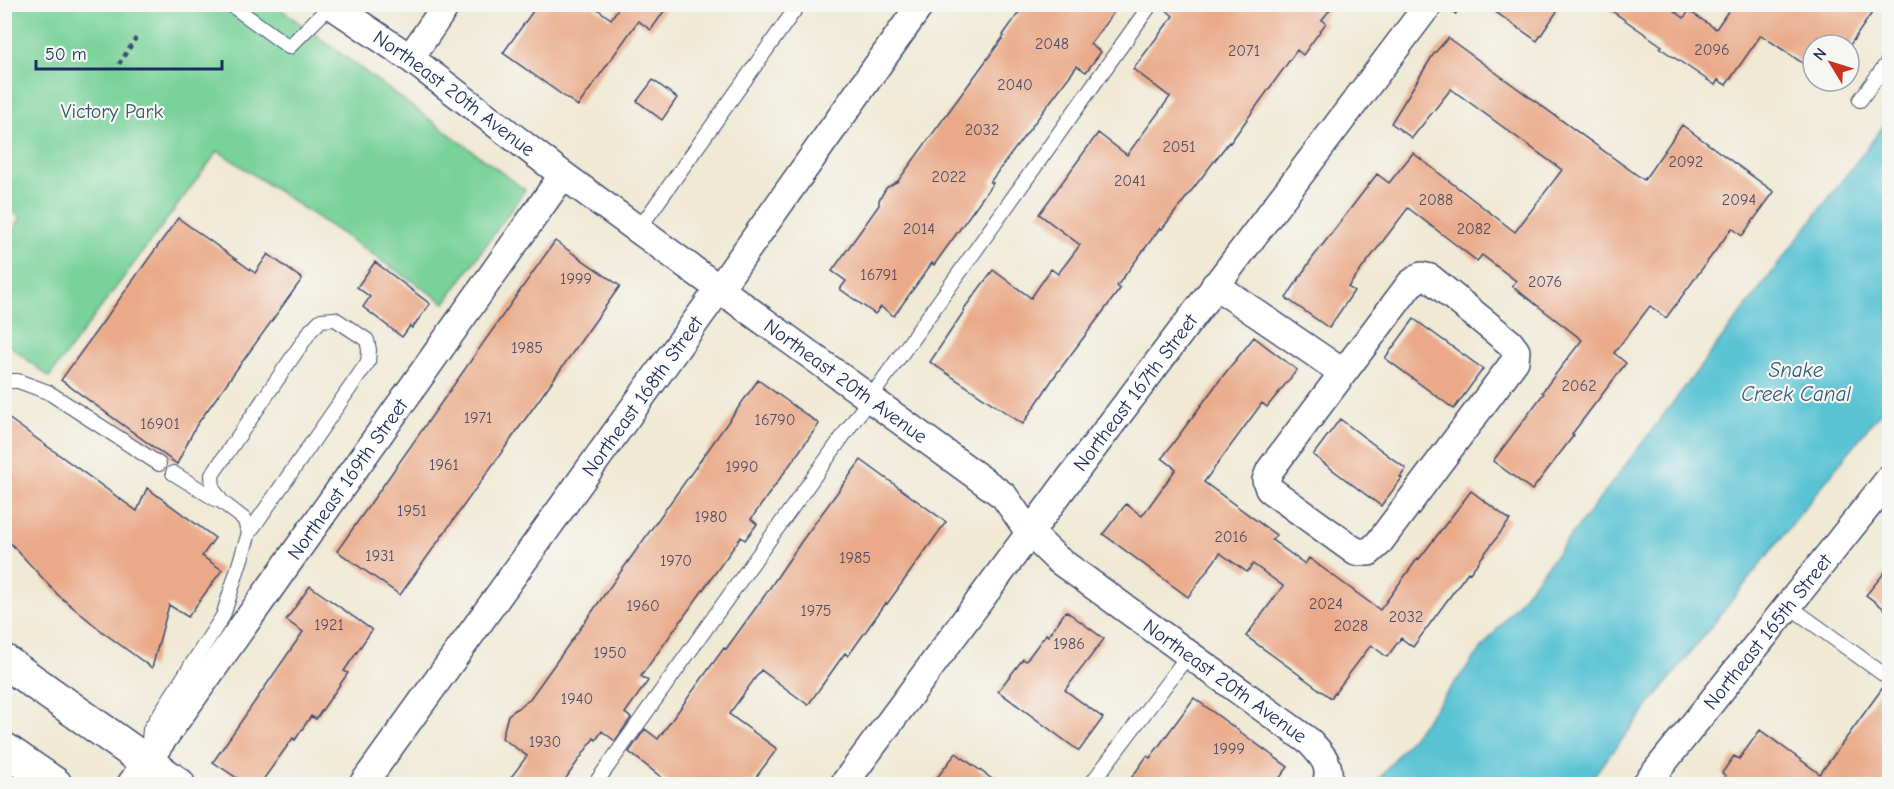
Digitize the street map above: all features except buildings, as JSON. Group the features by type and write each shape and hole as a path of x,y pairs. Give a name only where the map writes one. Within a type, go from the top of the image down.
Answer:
{"street":[{"path":"410,58 447,4"},
{"name":"Northeast 168th Street","path":"363,784 921,4"},
{"name":"Northeast 20th Avenue","path":"330,5 410,58 563,175 1005,496 1029,532 1057,559 1310,742 1322,754 1328,766 1326,784"},
{"name":"Northeast 167th Street","path":"844,784 1029,532 1215,285 1440,12"},
{"name":"Northeast 169th Street","path":"139,774 563,175"},
{"path":"1422,276 1430,278 1510,343 1516,351 1515,361 1378,544 1369,552 1356,552 1269,489 1266,480 1270,470 1342,372 1410,284 1422,276"},
{"path":"1215,285 1342,372"},
{"name":"Northeast 165th Street","path":"1648,784 1890,478"},
{"path":"4,661 139,774 178,784"},
{"path":"4,749 55,784"}],"lane":[{"path":"230,4 289,47 330,5"},
{"path":"638,230 799,4"},
{"path":"595,784 1151,4"},
{"path":"1860,99 1890,59"},
{"path":"139,774 150,729 223,616 249,533 368,362 367,340 335,319 321,320 311,330 212,475 213,489 222,502"},
{"path":"4,381 18,381 48,393 159,464"},
{"path":"173,473 222,502 243,519 249,533"},
{"path":"1788,606 1890,679"},
{"path":"1091,784 1189,654"}],"path":[{"path":"1440,12 1461,4"},
{"path":"119,64 136,38"}],"green space":[{"name":"Victory Park","path":"5,4 275,5 525,190 445,303 218,151 49,377 5,342 5,241 21,218 5,206"}],"water":[{"name":"Snake Creek Canal","path":"1889,119 1889,401 1587,784 1375,784 1592,509"}]}
